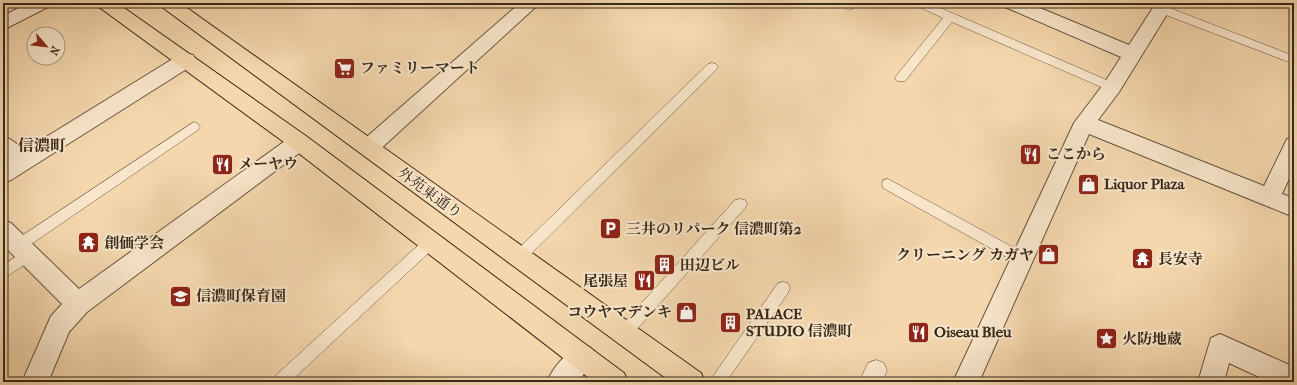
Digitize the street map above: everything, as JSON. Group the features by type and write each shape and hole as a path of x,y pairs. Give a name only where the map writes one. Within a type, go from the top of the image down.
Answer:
{"main road":[{"path":"105,3 299,142 615,382"},
{"name":"外苑東通り","path":"168,3 692,382"}],"street":[{"path":"3,24 42,3"},
{"path":"368,147 530,3"},
{"path":"1011,3 1133,54"},
{"path":"966,382 1084,123 1112,87 1164,6"},
{"path":"3,174 186,60"},
{"path":"1084,123 1294,208"},
{"path":"35,382 60,324 78,304 299,142"},
{"path":"3,145 24,161"},
{"path":"1269,198 1294,145"},
{"path":"17,243 78,304"},
{"path":"1211,382 1220,346 1294,380"},
{"path":"560,382 582,358"}],"lane":[{"path":"919,3 1112,87"},
{"path":"1164,6 1294,60"},
{"path":"901,78 950,17"},
{"path":"519,257 712,67"},
{"path":"3,273 17,243 194,127"},
{"path":"888,184 1022,259"},
{"path":"624,333 740,204"},
{"path":"279,382 431,242"},
{"path":"717,382 783,288"}],"place":[{"name":"ファミリーマート","path":"345,68"},
{"name":"ここから","path":"1030,154"},
{"name":"メーヤウ","path":"223,164"},
{"name":"Liquor Plaza","path":"1088,184"},
{"name":"三井のリパーク 信濃町第2","path":"610,229"},
{"name":"創価学会","path":"89,243"},
{"name":"クリーニング カガヤ","path":"1049,255"},
{"name":"長安寺","path":"1142,259"},
{"name":"田辺ビル","path":"665,265"},
{"name":"尾張屋","path":"644,281"},
{"name":"信濃町保育園","path":"181,296"},
{"name":"コウヤマデンキ","path":"687,312"},
{"name":"PALACE STUDIO 信濃町","path":"730,323"},
{"name":"Oiseau Bleu","path":"918,332"},
{"name":"火防地蔵","path":"1107,339"}],"district":[{"name":"信濃町","path":"42,145"}]}
